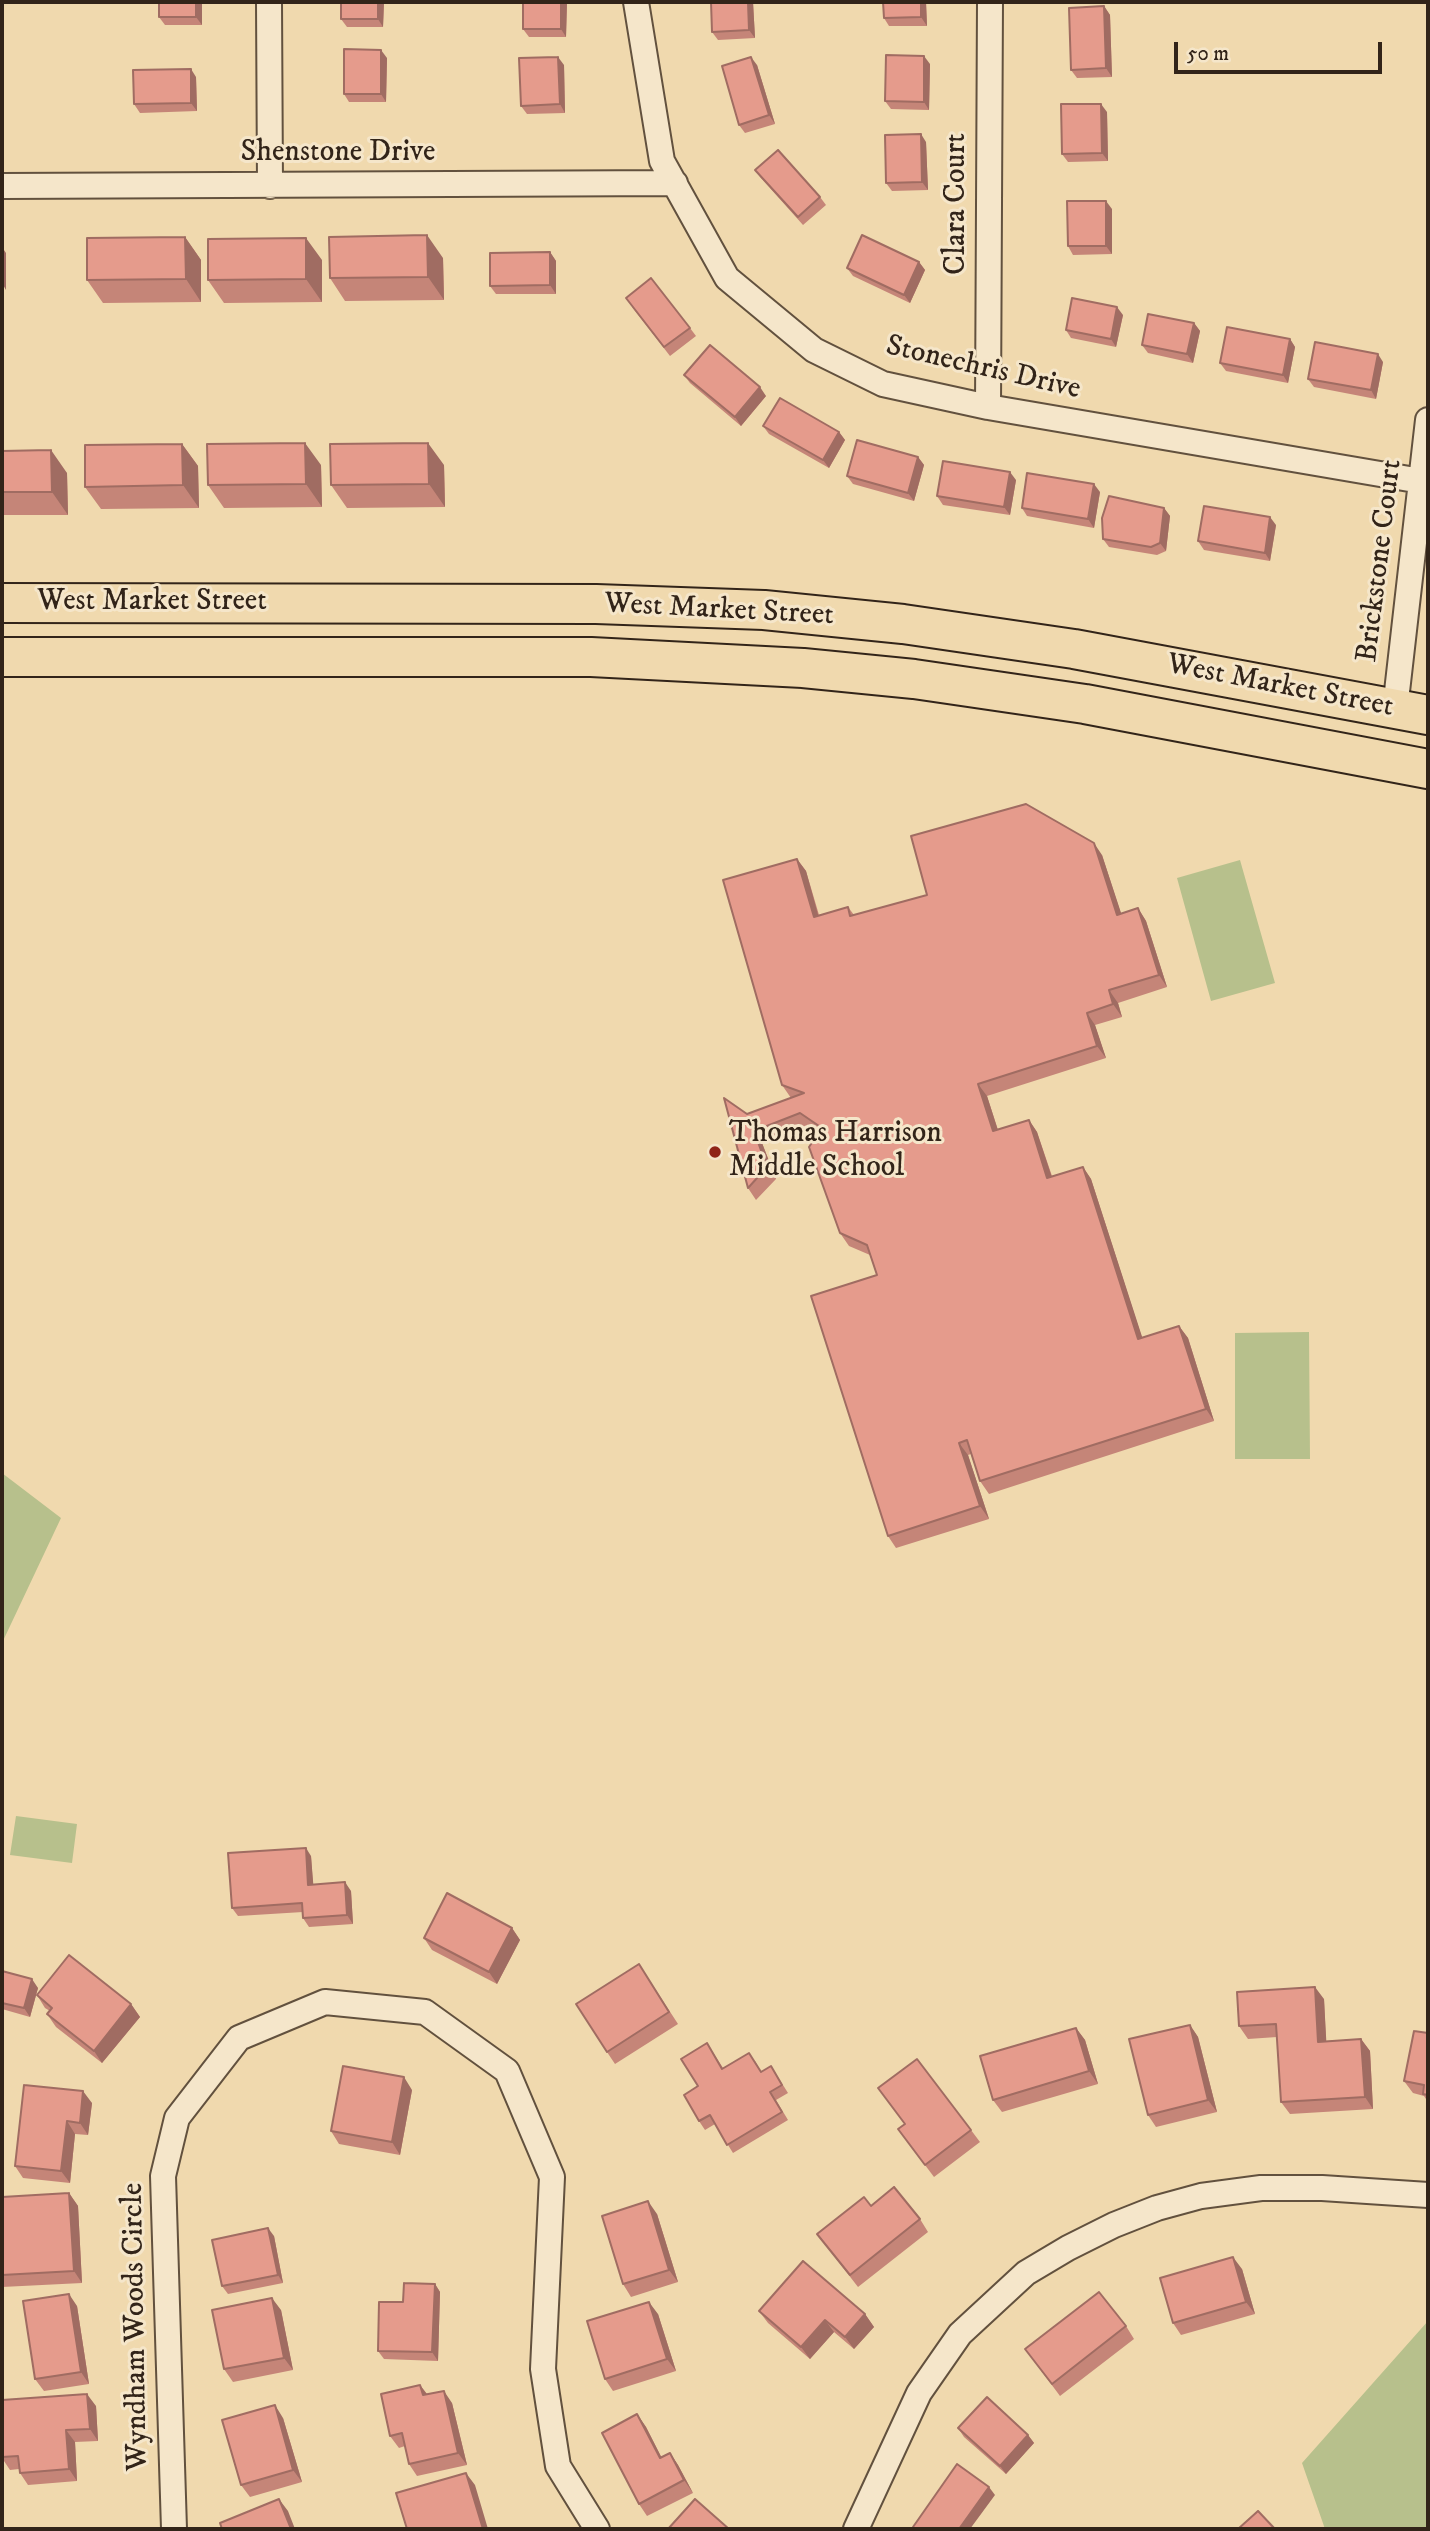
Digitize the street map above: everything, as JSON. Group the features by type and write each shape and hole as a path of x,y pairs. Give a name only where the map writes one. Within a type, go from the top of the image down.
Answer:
{"main road":[{"name":"West Market Street","path":"2,603 596,604 764,610 903,624 1074,649 1412,712"},
{"name":"West Market Street","path":"2,657 591,657 803,668 927,681 1085,704 1428,769"}],"street":[{"path":"269,2 270,186"},
{"name":"Stonechris Drive","path":"636,2 662,161 727,278 814,350 883,384 988,407 1421,481"},
{"name":"Clara Court","path":"988,407 990,2"},
{"name":"Shenstone Drive","path":"2,186 675,183"},
{"name":"Brickstone Court","path":"1412,712 1421,481 1428,420"},
{"name":"Wyndham Woods Circle","path":"174,2529 163,2176 177,2118 240,2039 325,2002 425,2012 507,2071 552,2177 543,2369 558,2466 597,2529"},
{"path":"856,2529 919,2393 960,2334 1026,2273 1068,2248 1135,2216 1201,2196 1286,2188 1428,2195"}],"green space":[{"path":"1240,860 1275,983 1211,1001 1177,878"},
{"path":"1309,1332 1310,1459 1235,1459 1235,1333"},
{"path":"2,1473 61,1518 2,1643"},
{"path":"16,1816 77,1824 72,1863 10,1855"},
{"path":"1428,2321 1428,2529 1325,2529 1302,2463"}],"building":[{"path":"159,2 196,2 196,17 159,17"},
{"path":"341,2 378,2 378,19 341,19"},
{"path":"523,2 561,2 561,29 523,29"},
{"path":"711,2 748,2 749,30 712,32"},
{"path":"883,2 921,2 921,17 884,18"},
{"path":"1104,6 1106,68 1071,70 1069,8"},
{"path":"344,49 381,50 381,94 344,94"},
{"path":"886,55 924,56 924,102 885,101"},
{"path":"558,57 560,104 521,106 519,58"},
{"path":"751,57 769,115 739,125 722,66"},
{"path":"191,69 191,103 134,104 133,70"},
{"path":"1061,104 1101,104 1102,153 1062,154"},
{"path":"921,134 922,182 886,183 885,135"},
{"path":"778,150 820,197 798,217 755,170"},
{"path":"1067,201 1106,201 1106,246 1068,246"},
{"path":"427,235 428,277 330,278 329,237"},
{"path":"862,235 919,262 904,295 847,268"},
{"path":"185,237 186,279 87,280 87,238"},
{"path":"306,238 306,279 208,280 208,239"},
{"path":"550,252 550,285 490,286 490,253"},
{"path":"651,278 690,328 664,347 626,298"},
{"path":"1072,298 1117,307 1111,339 1066,330"},
{"path":"1148,314 1194,323 1187,354 1142,345"},
{"path":"1227,327 1290,339 1283,375 1220,363"},
{"path":"1315,342 1378,354 1371,390 1308,379"},
{"path":"710,345 760,387 735,417 684,375"},
{"path":"780,398 839,432 823,460 763,426"},
{"path":"857,440 918,457 908,493 847,476"},
{"path":"305,443 306,484 208,485 207,444"},
{"path":"428,443 429,484 331,485 330,444"},
{"path":"182,444 183,485 85,487 85,445"},
{"path":"51,450 52,492 2,492 2,451"},
{"path":"943,461 1010,472 1004,507 937,496"},
{"path":"1027,473 1094,484 1088,519 1022,508"},
{"path":"1109,496 1164,508 1160,543 1151,547 1103,539 1102,518"},
{"path":"1204,506 1270,517 1265,553 1198,541"},
{"path":"1026,804 1094,843 1117,915 1138,908 1159,975 1109,990 1113,1004 1087,1013 1097,1046 978,1084 993,1131 1029,1120 1047,1178 1083,1167 1138,1339 1179,1326 1206,1409 980,1481 967,1440 959,1443 980,1506 888,1536 811,1296 877,1275 867,1245 840,1233 809,1147 822,1128 800,1113 754,1131 767,1167 748,1188 724,1098 747,1114 804,1093 782,1085 723,880 797,859 814,917 848,907 850,916 927,895 911,836"},
{"path":"306,1848 308,1885 345,1882 347,1915 303,1918 302,1903 232,1908 228,1853"},
{"path":"447,1893 512,1928 489,1972 424,1938"},
{"path":"69,1955 131,2004 94,2051 47,2014 52,2008 37,1995"},
{"path":"639,1964 669,2012 607,2052 576,2004"},
{"path":"2,1971 32,1979 24,2008 2,2003"},
{"path":"1315,1987 1318,2042 1361,2039 1365,2097 1281,2102 1276,2024 1239,2026 1237,1992"},
{"path":"1190,2025 1208,2100 1148,2115 1129,2039"},
{"path":"1076,2028 1089,2071 993,2100 980,2056"},
{"path":"1414,2031 1428,2033 1428,2095 1423,2094 1424,2085 1404,2081"},
{"path":"707,2043 722,2069 749,2053 761,2072 771,2066 782,2085 770,2092 782,2112 727,2145 710,2115 699,2121 684,2095 698,2086 681,2059"},
{"path":"917,2059 971,2130 925,2165 898,2129 905,2124 878,2088"},
{"path":"343,2066 404,2077 392,2142 331,2131"},
{"path":"24,2085 83,2091 80,2123 67,2121 61,2171 15,2166"},
{"path":"894,2187 920,2219 850,2275 817,2234 864,2197 871,2206"},
{"path":"69,2193 74,2271 2,2275 2,2197"},
{"path":"648,2201 669,2270 623,2284 602,2216"},
{"path":"268,2228 278,2275 222,2286 212,2240"},
{"path":"1233,2257 1246,2302 1173,2323 1160,2278"},
{"path":"803,2261 865,2314 845,2337 825,2320 801,2347 759,2311"},
{"path":"404,2283 435,2284 432,2352 378,2351 379,2302 403,2302"},
{"path":"1099,2292 1126,2326 1052,2384 1025,2349"},
{"path":"69,2294 81,2372 35,2379 23,2301"},
{"path":"272,2298 284,2358 224,2369 212,2310"},
{"path":"649,2302 667,2359 605,2379 587,2321"},
{"path":"420,2385 423,2395 444,2391 458,2453 409,2464 402,2433 390,2436 381,2394"},
{"path":"87,2394 90,2429 66,2430 69,2469 20,2473 18,2456 2,2457 2,2400"},
{"path":"987,2397 1028,2435 1000,2466 958,2428"},
{"path":"275,2405 293,2470 241,2485 222,2420"},
{"path":"637,2414 660,2458 670,2453 684,2480 639,2504 602,2433"},
{"path":"957,2464 989,2487 959,2529 915,2529 913,2527"},
{"path":"466,2473 483,2529 407,2529 396,2493"},
{"path":"279,2499 291,2529 222,2529 220,2523"},
{"path":"695,2499 729,2529 668,2529"},
{"path":"1258,2511 1275,2529 1238,2529"}],"place":[{"name":"Thomas Harrison Middle School","path":"715,1152"}]}
